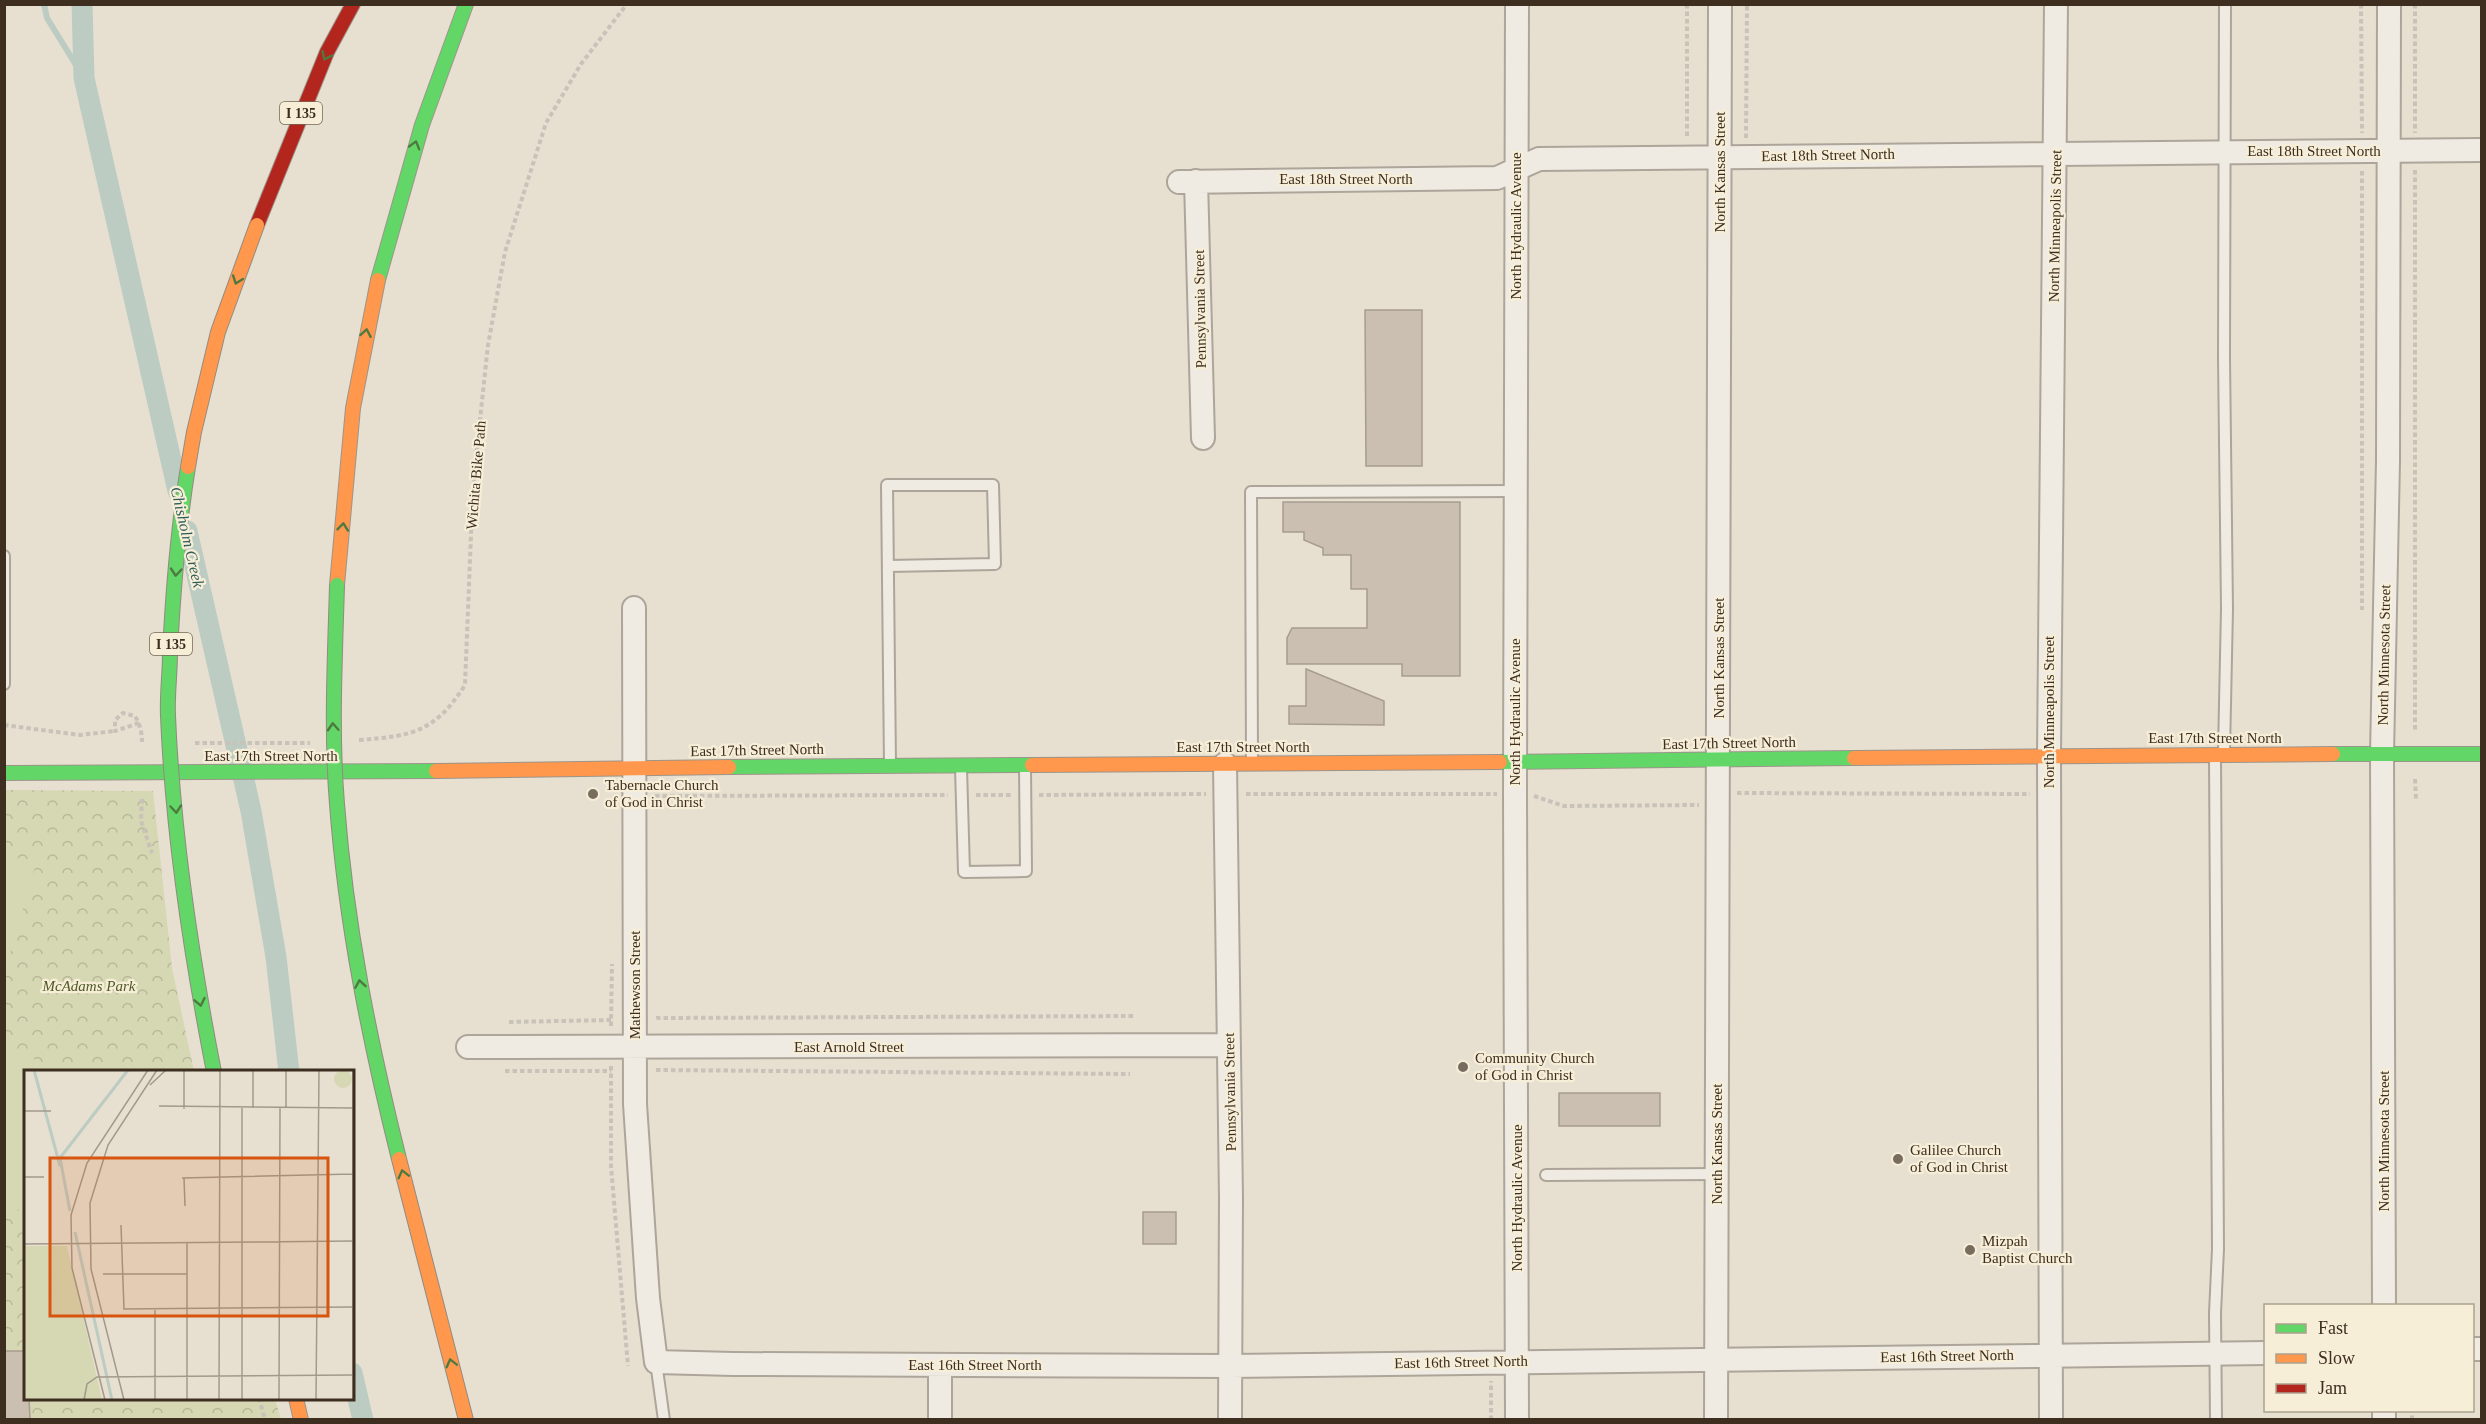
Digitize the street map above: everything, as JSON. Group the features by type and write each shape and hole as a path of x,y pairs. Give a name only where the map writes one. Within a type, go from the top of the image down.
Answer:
{"main road":[{"name":"I 135","path":"214,1070 197,987 182,882 168,715 172,612 180,518 194,432 218,332 257,225 327,52 353,4"},
{"path":"466,4 420,129 388,241 368,325 353,408 337,585 333,710 337,804 348,905 362,999 386,1107 466,1419"},
{"name":"East 17th Street North","path":"4,772 299,773 961,764 1252,764 2049,755 2481,754"},
{"path":"296,1400 301,1419"}],"street":[{"name":"North Hydraulic Avenue","path":"1517,4 1515,491 1517,1419"},
{"name":"North Kansas Street","path":"1716,1419 1720,4"},
{"name":"North Minneapolis Street","path":"2051,1419 2049,755 2056,4"},
{"name":"North Minnesota Street","path":"2384,1304 2382,755 2388,449 2389,4"},
{"name":"East 18th Street North","path":"1188,181 1497,178 1539,159 1720,149 2056,153 2481,150"},
{"name":"Pennsylvania Street","path":"1188,181 1203,438"},
{"name":"Mathewson Street","path":"634,608 636,768 646,796 646,1047 637,1138 648,1298 656,1362"},
{"name":"Pennsylvania Street","path":"1225,764 1229,1045 1230,1419"},
{"name":"East Arnold Street","path":"468,1047 1229,1045"},
{"name":"East 16th Street North","path":"656,1362 1230,1366 2264,1353"},
{"path":"940,1365 940,1419"}],"lane":[{"path":"2216,1419 2219,755 2227,609 2224,357 2225,4"},
{"path":"888,566 994,564 993,485 887,485 890,765"},
{"path":"1252,764 1251,492 1515,491"},
{"path":"4,556 4,684"},
{"path":"961,764 964,872 1026,871 1025,764"},
{"path":"1546,1175 1717,1174"},
{"path":"656,1362 664,1419"}],"path":[{"name":"Wichita Bike Path","path":"355,740 393,738 427,727 450,708 465,685 473,485 488,345 505,252 546,123 581,64 627,4"},
{"path":"1687,4 1687,142 1720,149 1746,141 1747,4"},
{"path":"2361,4 2362,614"},
{"path":"2415,4 2416,800"},
{"path":"115,731 115,720 123,713 135,716 139,723 142,742"},
{"path":"4,725 80,735 115,731 139,723"},
{"path":"192,743 315,742"},
{"path":"646,796 1489,793 1539,797 1564,806 1695,806 1731,793 2049,794"},
{"path":"646,796 657,808"},
{"path":"612,961 611,1166 628,1366"},
{"path":"658,1006 658,1018 646,1047 656,1071 1130,1074"},
{"path":"658,1018 1133,1016"},
{"path":"509,1022 611,1020"},
{"path":"505,1071 611,1071"},
{"path":"260,1400 265,1419"}],"green space":[{"name":"McAdams Park","path":"5,790 153,791 172,968 194,1070 24,1070 24,1400 275,1400 281,1419 5,1420"},
{"path":"4,857 37,860 5,971"},
{"path":"5,1052 20,1052 56,1070 24,1070 24,1209 5,1211"}],"building":[{"path":"1365,310 1422,310 1422,466 1366,466"},
{"path":"1283,502 1460,502 1460,676 1402,676 1402,664 1287,664 1287,638 1292,628 1367,628 1367,589 1351,589 1351,555 1323,555 1323,548 1304,540 1304,532 1283,532"},
{"path":"1306,669 1384,701 1384,725 1289,724 1289,706 1306,706"},
{"path":"1559,1093 1660,1093 1660,1126 1559,1126"},
{"path":"1143,1212 1176,1212 1176,1244 1143,1244"},
{"path":"4,1351 24,1351 24,1400 29,1400 30,1419 4,1419"}],"waterway":[{"path":"44,4 47,18 84,78"},
{"name":"Chisholm Creek","path":"82,4 84,78 178,491"},
{"name":"Chisholm Creek","path":"187,531 251,811 276,957 289,1070"},
{"name":"Chisholm Creek","path":"354,1382 363,1420"}],"traffic: fast":[{"path":"378,280 422,125 466,4"},
{"path":"188,467 174,583 168,716 174,806 184,895 214,1070"},
{"path":"337,585 334,749 341,849 360,983 399,1159"},
{"path":"2333,754 2482,754"},
{"path":"1500,762 1854,758"},
{"path":"729,767 1032,765"},
{"path":"4,773 436,771"}],"traffic: slow":[{"path":"188,467 218,332 257,225"},
{"path":"337,585 353,408 378,280"},
{"path":"1854,758 2333,754"},
{"path":"1032,765 1500,762"},
{"path":"436,771 729,767"},
{"path":"399,1159 466,1420"},
{"path":"296,1400 301,1420"}],"traffic: jam":[{"path":"257,225 327,52 353,4"}],"place":[{"name":"Tabernacle Church of God in Christ","path":"593,794"},
{"name":"Community Church of God in Christ","path":"1463,1067"},
{"name":"Galilee Church of God in Christ","path":"1898,1159"},
{"name":"Mizpah Baptist Church","path":"1970,1250"}]}
